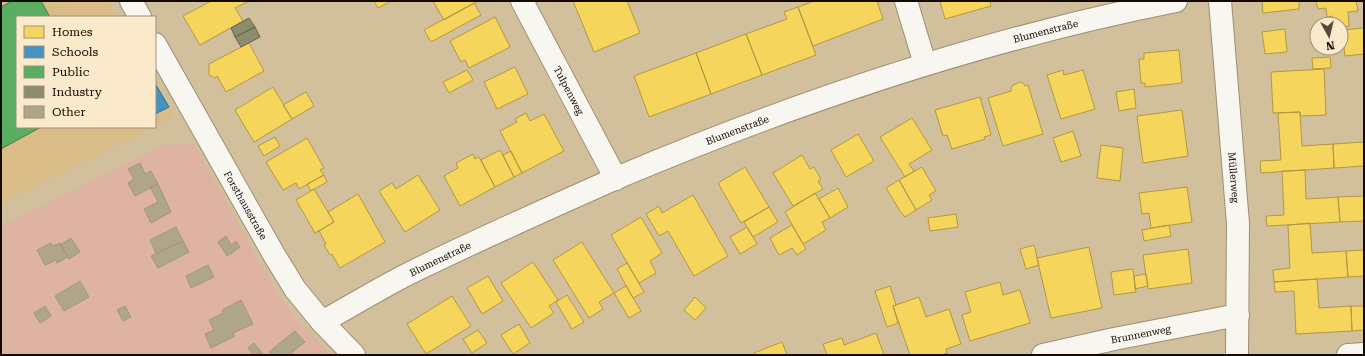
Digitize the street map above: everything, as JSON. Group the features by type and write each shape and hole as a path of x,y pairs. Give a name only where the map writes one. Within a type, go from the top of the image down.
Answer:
{"street":[{"path":"131,1 139,16"},
{"name":"Tulpenweg","path":"522,1 616,179"},
{"path":"906,1 925,64"},
{"name":"Blumenstraße","path":"322,322 408,274 543,210 729,132 925,64 1060,27 1129,10 1176,1"},
{"name":"Müllerweg","path":"1220,1 1238,224 1237,355"},
{"name":"Forsthausstraße","path":"156,46 273,253 295,289 322,322 354,355"},
{"name":"Brunnenweg","path":"1044,355 1114,339 1238,315"},
{"path":"1348,355 1364,354"}],"shaded area":[{"path":"1,1 108,1 116,16 16,16 16,128 151,128 1,203"},
{"path":"156,85 174,116 156,125"},
{"path":"194,144 278,295 293,315 332,355 1,355 1,227 163,145"}],"building: Homes":[{"path":"211,1 247,2 235,8 243,21 200,45 183,16"},
{"path":"374,1 391,1 378,8"},
{"path":"433,1 478,1 444,20"},
{"path":"573,1 627,1 640,33 594,52"},
{"path":"814,1 877,1 883,19 813,46 798,7"},
{"path":"940,1 990,1 991,6 945,19"},
{"path":"1262,1 1299,1 1299,9 1263,13"},
{"path":"1316,1 1356,1 1358,11 1348,12 1348,16 1327,16 1326,8 1318,9"},
{"path":"474,3 481,15 431,42 424,30"},
{"path":"798,7 816,55 762,75 746,34 787,19 784,12"},
{"path":"495,17 510,47 469,68 465,60 461,62 450,41"},
{"path":"1364,28 1364,54 1349,56 1349,29"},
{"path":"1285,29 1287,52 1265,54 1262,32"},
{"path":"746,34 762,75 711,94 696,53"},
{"path":"249,43 264,71 226,92 217,76 215,78 209,75 209,64"},
{"path":"1179,50 1182,83 1145,87 1145,83 1141,83 1139,59 1144,59 1144,53"},
{"path":"696,53 711,94 649,117 634,76"},
{"path":"1330,57 1331,68 1313,69 1312,58"},
{"path":"515,67 528,94 497,109 484,82"},
{"path":"1324,69 1326,115 1300,116 1300,112 1273,113 1271,72"},
{"path":"467,70 473,80 449,93 443,82"},
{"path":"1063,70 1064,75 1083,70 1095,109 1061,119 1047,75"},
{"path":"1020,82 1025,86 1028,85 1043,134 1003,146 988,98 1011,91 1013,85"},
{"path":"273,87 292,119 254,142 235,110"},
{"path":"1134,89 1136,108 1119,111 1116,92"},
{"path":"306,92 314,106 292,119 283,105"},
{"path":"980,97 991,135 984,137 985,139 952,149 947,135 943,136 935,110"},
{"path":"1182,110 1188,156 1143,163 1137,116"},
{"path":"1300,112 1302,146 1333,144 1334,168 1261,173 1260,161 1281,160 1278,113"},
{"path":"526,113 530,121 544,114 564,151 522,173 500,131 517,122 515,119"},
{"path":"912,118 932,150 909,164 914,171 905,177 880,137"},
{"path":"1073,131 1081,156 1061,162 1053,138"},
{"path":"858,134 874,161 846,177 831,150"},
{"path":"275,137 280,146 264,156 258,146"},
{"path":"307,138 324,168 320,170 324,175 299,189 296,183 283,190 266,162"},
{"path":"1364,142 1364,166 1334,168 1333,144"},
{"path":"1101,145 1123,148 1120,181 1097,178"},
{"path":"500,150 514,177 495,187 481,160"},
{"path":"511,151 522,173 514,177 503,155"},
{"path":"473,154 475,159 479,157 495,187 460,206 444,176 458,168 456,163"},
{"path":"802,155 810,169 814,167 821,179 818,181 823,189 793,206 773,173"},
{"path":"745,167 769,207 741,223 718,183"},
{"path":"922,167 936,191 929,195 932,200 916,210 899,180"},
{"path":"1305,170 1306,199 1338,197 1340,222 1267,226 1266,216 1284,215 1282,171"},
{"path":"324,175 327,182 311,191 307,184"},
{"path":"418,175 440,210 405,232 379,191 392,183 396,189"},
{"path":"899,180 916,210 905,217 886,188"},
{"path":"1187,187 1192,222 1151,228 1149,213 1142,214 1139,193"},
{"path":"838,188 848,207 830,218 819,199"},
{"path":"314,189 334,222 315,233 296,200"},
{"path":"815,193 830,218 822,222 826,230 803,244 785,212"},
{"path":"358,194 385,242 340,268 332,254 330,255 324,245 326,244 319,231 334,222 328,212"},
{"path":"693,195 728,256 694,276 668,231 659,236 646,214 659,206 662,213"},
{"path":"1364,196 1364,221 1340,222 1338,197"},
{"path":"769,207 778,222 753,237 744,222"},
{"path":"956,214 958,227 930,231 928,218"},
{"path":"641,217 662,253 650,261 656,273 639,283 611,235"},
{"path":"1310,223 1312,253 1346,251 1348,277 1274,282 1273,270 1290,268 1288,225"},
{"path":"792,225 806,249 797,255 792,248 779,255 770,238"},
{"path":"1169,225 1171,236 1144,241 1142,230"},
{"path":"747,227 757,244 740,254 730,237"},
{"path":"582,242 614,293 599,302 603,309 589,318 553,260"},
{"path":"1034,245 1039,265 1026,269 1020,249"},
{"path":"1089,247 1102,308 1051,318 1037,258"},
{"path":"1188,249 1192,283 1148,289 1143,255"},
{"path":"1364,250 1364,276 1348,277 1346,251"},
{"path":"533,262 558,300 549,306 554,313 531,328 501,283"},
{"path":"627,263 644,292 633,298 617,269"},
{"path":"1133,269 1136,292 1114,295 1111,272"},
{"path":"1146,274 1148,286 1135,289 1134,276"},
{"path":"488,276 503,301 482,314 467,288"},
{"path":"1317,279 1319,308 1351,306 1352,331 1296,334 1294,291 1275,292 1274,282"},
{"path":"1000,282 1003,295 1020,290 1030,323 970,341 962,315 971,312 965,292"},
{"path":"626,286 641,311 629,318 614,293"},
{"path":"890,286 896,305 893,306 898,323 887,327 875,291"},
{"path":"567,295 584,322 572,329 556,302"},
{"path":"452,296 471,326 426,354 407,324"},
{"path":"695,297 706,308 695,320 684,310"},
{"path":"919,297 926,317 949,309 961,344 946,349 947,353 941,355 910,355 893,306"},
{"path":"1351,306 1364,306 1364,330 1352,331"},
{"path":"519,324 530,343 513,354 501,335"},
{"path":"478,330 487,343 472,353 463,339"},
{"path":"876,333 884,355 827,355 823,344 842,338 844,345"},
{"path":"782,342 787,355 755,355 754,353"}],"building: Schools":[{"path":"156,85 169,107 156,114"}],"building: Public":[{"path":"12,1 41,1 49,16 16,16 16,128 39,128 1,149 1,7"}],"building: Industry":[{"path":"249,18 255,27 235,37 231,28"},
{"path":"255,27 260,37 241,47 235,37"}],"building: Other":[{"path":"140,163 145,174 151,171 158,184 135,196 128,183 134,179 128,169"},
{"path":"158,184 171,212 151,223 144,209 158,202 150,187"},
{"path":"176,227 183,241 156,253 150,240"},
{"path":"226,236 231,245 236,241 240,247 227,256 218,242"},
{"path":"71,238 80,252 69,259 60,245"},
{"path":"183,241 189,252 158,268 151,256"},
{"path":"51,243 53,246 60,243 68,257 57,263 56,260 45,265 37,250"},
{"path":"208,265 214,277 191,288 186,276"},
{"path":"80,281 89,297 64,311 55,296"},
{"path":"241,300 253,324 233,333 235,336 211,348 205,334 214,330 209,320 223,313 222,310"},
{"path":"45,306 51,316 40,323 34,313"},
{"path":"125,306 131,317 123,321 117,310"},
{"path":"295,331 305,342 289,355 272,355 269,352"},
{"path":"254,343 264,355 253,355 248,348"}]}
